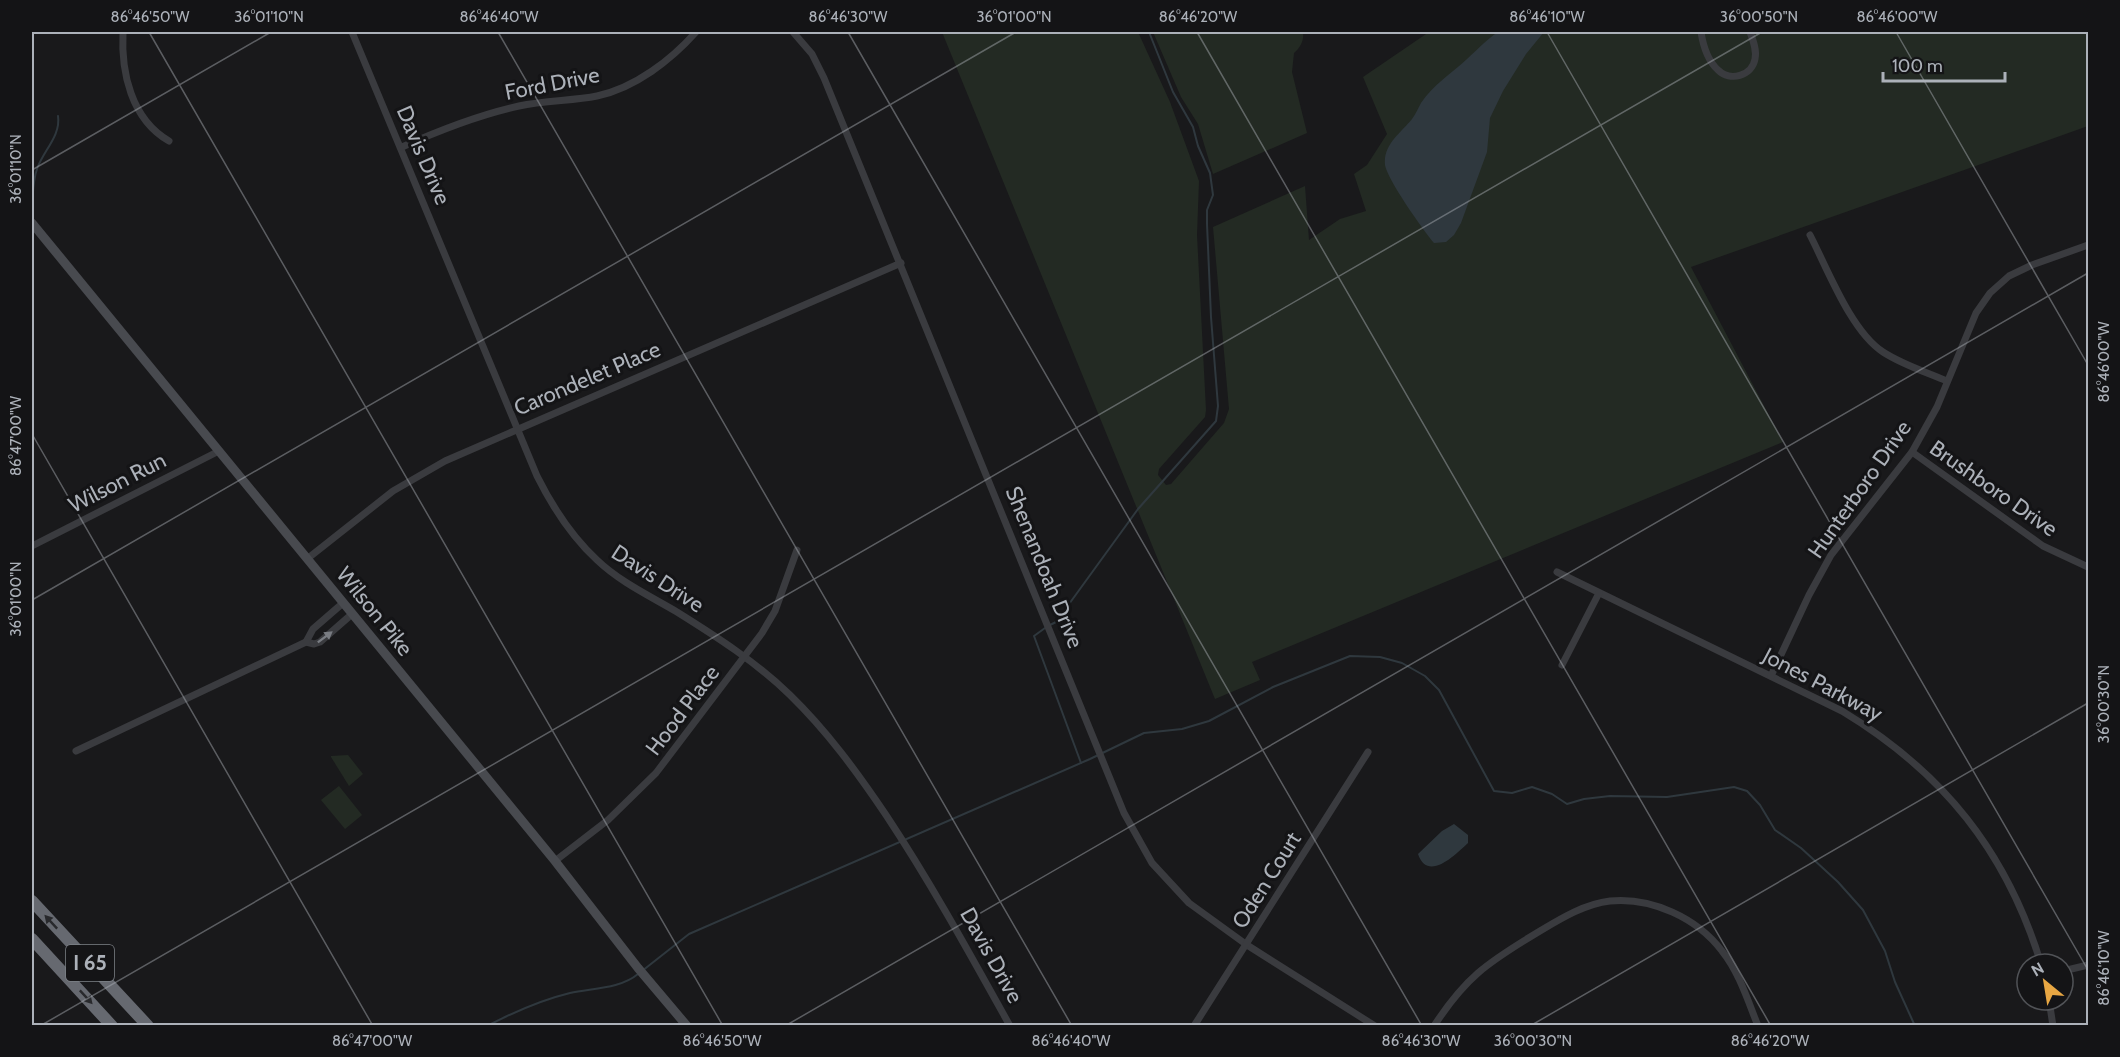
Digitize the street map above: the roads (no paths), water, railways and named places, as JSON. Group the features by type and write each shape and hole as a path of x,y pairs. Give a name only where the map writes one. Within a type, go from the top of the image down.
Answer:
{"highway":[{"name":"I 65","path":"32,901 148,1026"},
{"name":"I 65","path":"32,939 112,1026"}],"main road":[{"name":"Wilson Pike","path":"32,223 555,861 638,968 687,1026"}],"street":[{"path":"123,32 124,66 135,102 147,122 169,141"},
{"name":"Davis Drive","path":"352,32 518,428 549,499 564,524 580,543 613,574 712,633 745,657 790,695 837,745 906,844 947,912 1010,1026"},
{"name":"Ford Drive","path":"402,147 449,126 521,106 599,95 641,79 667,61 696,32"},
{"name":"Shenandoah Drive","path":"793,32 812,54 824,78 1124,813 1152,863 1189,903 1246,945 1375,1026"},
{"path":"1701,32 1705,49 1714,66 1720,73 1732,77 1746,73 1754,63 1756,51 1749,32"},
{"path":"1810,235 1854,321 1866,338 1895,359 1947,381"},
{"name":"Hunterboro Drive","path":"1771,676 1809,595 1831,555 1912,452 1937,407 1976,313 1990,293 2009,276 2032,265 2088,245"},
{"name":"Carondelet Place","path":"308,559 411,479 445,460 901,263"},
{"name":"Wilson Run","path":"32,546 219,451"},
{"name":"Brushboro Drive","path":"1912,452 2043,546 2088,567"},
{"name":"Hood Place","path":"555,861 608,820 656,773 745,657 775,611 798,550"},
{"name":"Jones Parkway","path":"1557,572 1842,711 1875,731 1909,758 1953,800 1979,833 2016,896 2037,952"},
{"path":"1562,665 1599,593"},
{"path":"76,751 306,642 313,629 343,603"},
{"path":"306,642 314,644 320,642 352,614"},
{"name":"Oden Court","path":"1194,1026 1368,752"},
{"path":"1434,1026 1468,979 1495,958 1577,911 1610,901 1641,903 1668,909 1696,925 1712,938 1724,953 1758,1026"}],"waterway":[{"path":"1050,625 1056,622 1138,509 1216,421 1218,406 1207,224 1207,210 1213,195 1210,173 1198,146 1193,127 1173,92 1149,32"},
{"path":"32,205 36,173 57,130 58,116"},
{"path":"1045,628 1034,636 1081,763"},
{"path":"642,971 689,934 1090,759 1144,733 1182,729 1209,721 1273,687 1350,656 1380,657 1402,663 1425,676 1439,690 1494,791 1512,793 1532,787 1552,794 1567,804 1584,799 1610,796 1667,797 1734,787 1747,791 1760,805 1775,830 1801,848 1838,882 1863,910 1885,951 1895,982 1915,1026"},
{"path":"487,1026 549,999 623,983 638,974"}]}
